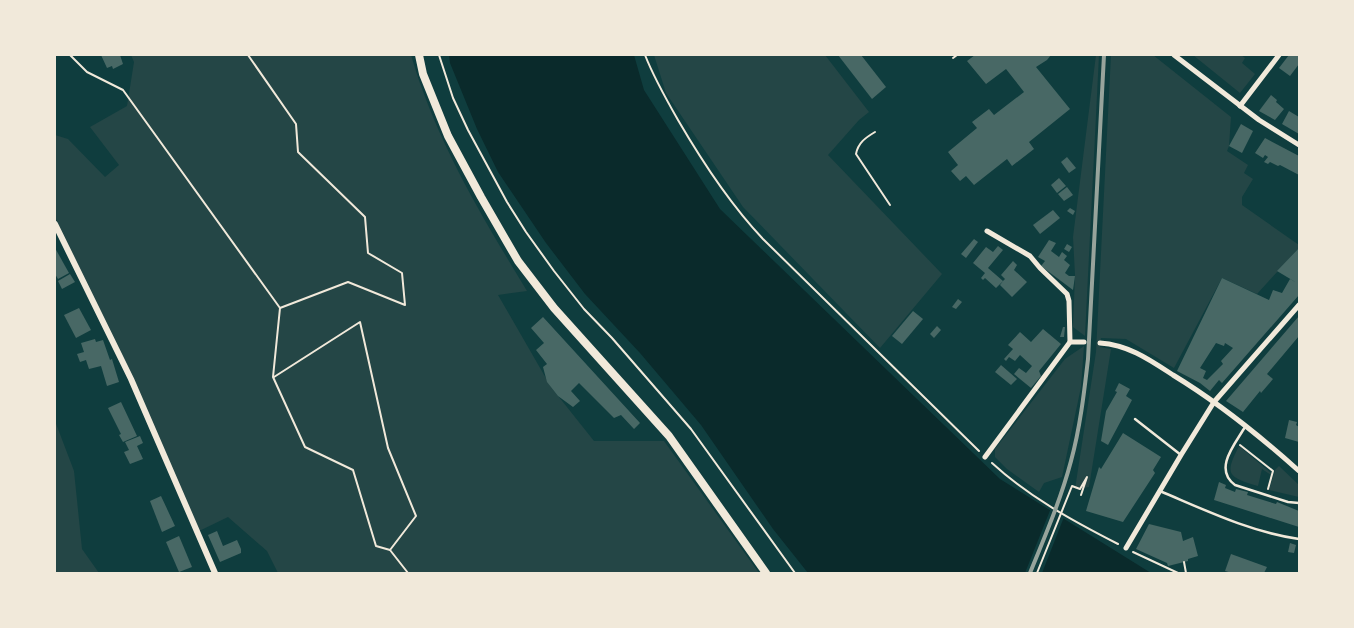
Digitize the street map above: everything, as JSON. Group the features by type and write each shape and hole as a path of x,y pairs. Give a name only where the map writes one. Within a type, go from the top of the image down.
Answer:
{"main road":[{"path":"418,55 423,74 448,136 518,260 554,308 669,436 766,573"}],"street":[{"path":"1174,55 1259,120 1299,145"},
{"path":"1240,106 1279,55"},
{"path":"55,224 132,378 215,573"},
{"path":"985,457 1070,342 1069,301 1067,294 1030,256 987,231"},
{"path":"1126,548 1180,455 1214,402 1299,305"},
{"path":"1070,342 1084,342"},
{"path":"1100,343 1121,346 1139,354 1214,402 1246,426 1299,471"}],"lane":[{"path":"1135,419 1180,455"},
{"path":"1246,426 1225,464 1227,476 1235,485 1288,502 1299,503"},
{"path":"1160,491 1243,525 1299,539"}],"path":[{"path":"70,55 87,72 123,90 280,308 274,377 305,447 353,470 376,546 390,550 408,573"},
{"path":"248,55 296,124 298,152 366,217 368,253 402,273 405,305 348,282 280,308"},
{"path":"439,55 454,98 468,130 490,172 526,232 584,310 612,338 691,429 795,573"},
{"path":"645,55 655,78 692,143 740,214 763,239 985,457 1010,480 1065,515"},
{"path":"953,58 957,55"},
{"path":"875,132 862,141 857,148 856,154 890,205"},
{"path":"274,377 360,322 388,448 416,516 390,550"},
{"path":"1236,442 1273,471 1266,495"},
{"path":"1037,573 1072,486 1080,489 1087,477 1082,495"},
{"path":"1184,562 1186,573"}],"shaded area":[{"path":"131,55 411,55 433,117 461,177 527,291 498,295 551,387 594,441 664,441 759,573 278,573 267,551 228,517 197,532 131,379 55,224 55,135 68,139 105,177 119,165 90,127 127,106 134,62"},
{"path":"449,55 634,55 644,90 720,209 1000,479 1151,573 808,573 773,529 701,425 640,353 585,294 546,243 498,172 477,129 450,63"},
{"path":"654,55 825,55 869,112 859,120 828,155 942,274 880,348 743,207 666,93"},
{"path":"1096,55 1099,55 1085,336 1073,327 1075,275 1073,237"},
{"path":"1111,55 1153,55 1231,117 1227,151 1248,165 1244,173 1253,179 1242,197 1242,205 1299,245 1299,248 1257,294 1222,278 1174,368 1126,339 1101,338 1100,347 1111,349 1089,487 1075,489 1096,352"},
{"path":"1193,55 1241,55 1245,58 1242,63 1255,74 1240,93"},
{"path":"1084,346 1081,387 1062,477 1044,483 1039,492 1007,469 995,457 995,449 1065,359"},
{"path":"55,421 74,471 82,549 99,573 55,573"},
{"path":"1239,446 1271,473 1271,475 1262,469 1258,486 1240,480 1232,474 1231,463"},
{"path":"1279,466 1299,485 1299,497 1269,490 1275,470"}],"pier":[{"path":"1051,508 1064,517 1042,573 1025,573"}],"building":[{"path":"101,55 120,55 123,64 113,69 112,66 107,68"},
{"path":"838,55 861,55 886,87 872,99"},
{"path":"975,55 1051,55 1036,67 1070,109 1029,142 1034,149 1012,166 1007,159 974,185 966,176 960,181 951,171 958,165 948,152 977,128 972,122 989,109 994,115 1024,92 1006,69 986,84 967,61"},
{"path":"1289,55 1299,55 1299,64 1290,76 1279,68"},
{"path":"1271,95 1284,109 1275,120 1259,111"},
{"path":"1289,111 1299,117 1299,134 1282,124"},
{"path":"1241,124 1253,131 1242,153 1229,146"},
{"path":"1265,138 1299,156 1299,175 1280,165 1264,162 1268,157 1265,155 1263,158 1255,153"},
{"path":"1067,157 1076,168 1069,173 1061,162"},
{"path":"1059,178 1066,186 1057,193 1051,185"},
{"path":"1067,187 1073,195 1064,201 1058,194"},
{"path":"1070,208 1075,211 1073,215 1067,211"},
{"path":"1053,210 1060,218 1040,234 1033,225"},
{"path":"974,239 978,242 966,258 961,254"},
{"path":"1049,240 1056,243 1051,251 1059,257 1062,252 1067,256 1064,260 1070,265 1065,273 1069,276 1075,276 1073,290 1041,266 1045,261 1038,257"},
{"path":"1067,244 1072,247 1069,252 1064,249"},
{"path":"998,246 1003,250 988,268 1003,281 996,288 985,278 983,280 981,278 985,273 973,263 986,247 993,252"},
{"path":"55,248 69,273 58,279 55,274"},
{"path":"1299,248 1299,295 1222,383 1219,380 1210,391 1200,383 1177,371 1222,278 1269,300 1273,290 1282,293 1290,279 1297,283 1277,271","holes":["1216,343 1224,346 1225,343 1233,348 1221,361 1223,364 1207,380 1203,378 1206,371 1200,368"]},
{"path":"1013,261 1017,265 1014,270 1027,282 1012,297 1000,285 1005,279 1001,275"},
{"path":"70,274 75,282 62,289 58,281"},
{"path":"958,299 962,302 956,309 952,307"},
{"path":"79,308 91,330 76,338 64,315"},
{"path":"913,311 923,319 902,344 892,336"},
{"path":"1299,316 1299,336 1267,374 1273,379 1261,393 1260,391 1243,412 1226,401"},
{"path":"543,317 640,423 634,429 621,415 614,418 579,383 571,391 580,401 573,407 558,396 547,382 543,367 547,364 536,350 544,343 531,328"},
{"path":"937,326 941,330 934,338 930,334"},
{"path":"1063,327 1065,327 1064,337 1060,337"},
{"path":"1043,329 1061,344 1039,371 1041,376 1031,388 1014,374 1019,368 1026,373 1032,366 1020,355 1015,361 1009,357 1006,361 1004,359 1013,349 1008,345 1020,332 1031,342"},
{"path":"95,339 96,342 103,340 110,360 112,359 119,382 107,386 101,366 89,369 86,360 80,362 77,354 84,352 81,343"},
{"path":"1001,365 1017,379 1011,385 995,372"},
{"path":"1119,383 1130,389 1126,396 1132,400 1108,445 1101,441 1106,411 1117,392 1115,391"},
{"path":"121,402 137,436 123,442 108,408"},
{"path":"1289,420 1297,422 1299,442 1285,438"},
{"path":"1123,433 1161,457 1153,470 1155,473 1123,522 1086,511 1099,467 1101,469"},
{"path":"140,436 143,443 137,446 143,459 130,464 124,452 129,450 125,442"},
{"path":"1219,482 1226,485 1225,488 1235,492 1236,489 1248,492 1247,495 1276,504 1277,502 1299,511 1299,527 1214,500"},
{"path":"161,496 175,526 162,532 150,501"},
{"path":"1149,524 1181,532 1183,541 1193,537 1198,556 1188,559 1188,561 1168,566 1167,563 1136,549"},
{"path":"217,531 223,546 237,540 241,553 220,562 208,535"},
{"path":"179,536 192,567 179,572 166,542"},
{"path":"1290,543 1296,545 1294,553 1288,552"},
{"path":"1231,554 1267,567 1264,573 1232,573 1225,571"}],"railway":[{"path":"1030,573 1067,475 1077,436 1083,398 1088,359 1104,55"}]}
